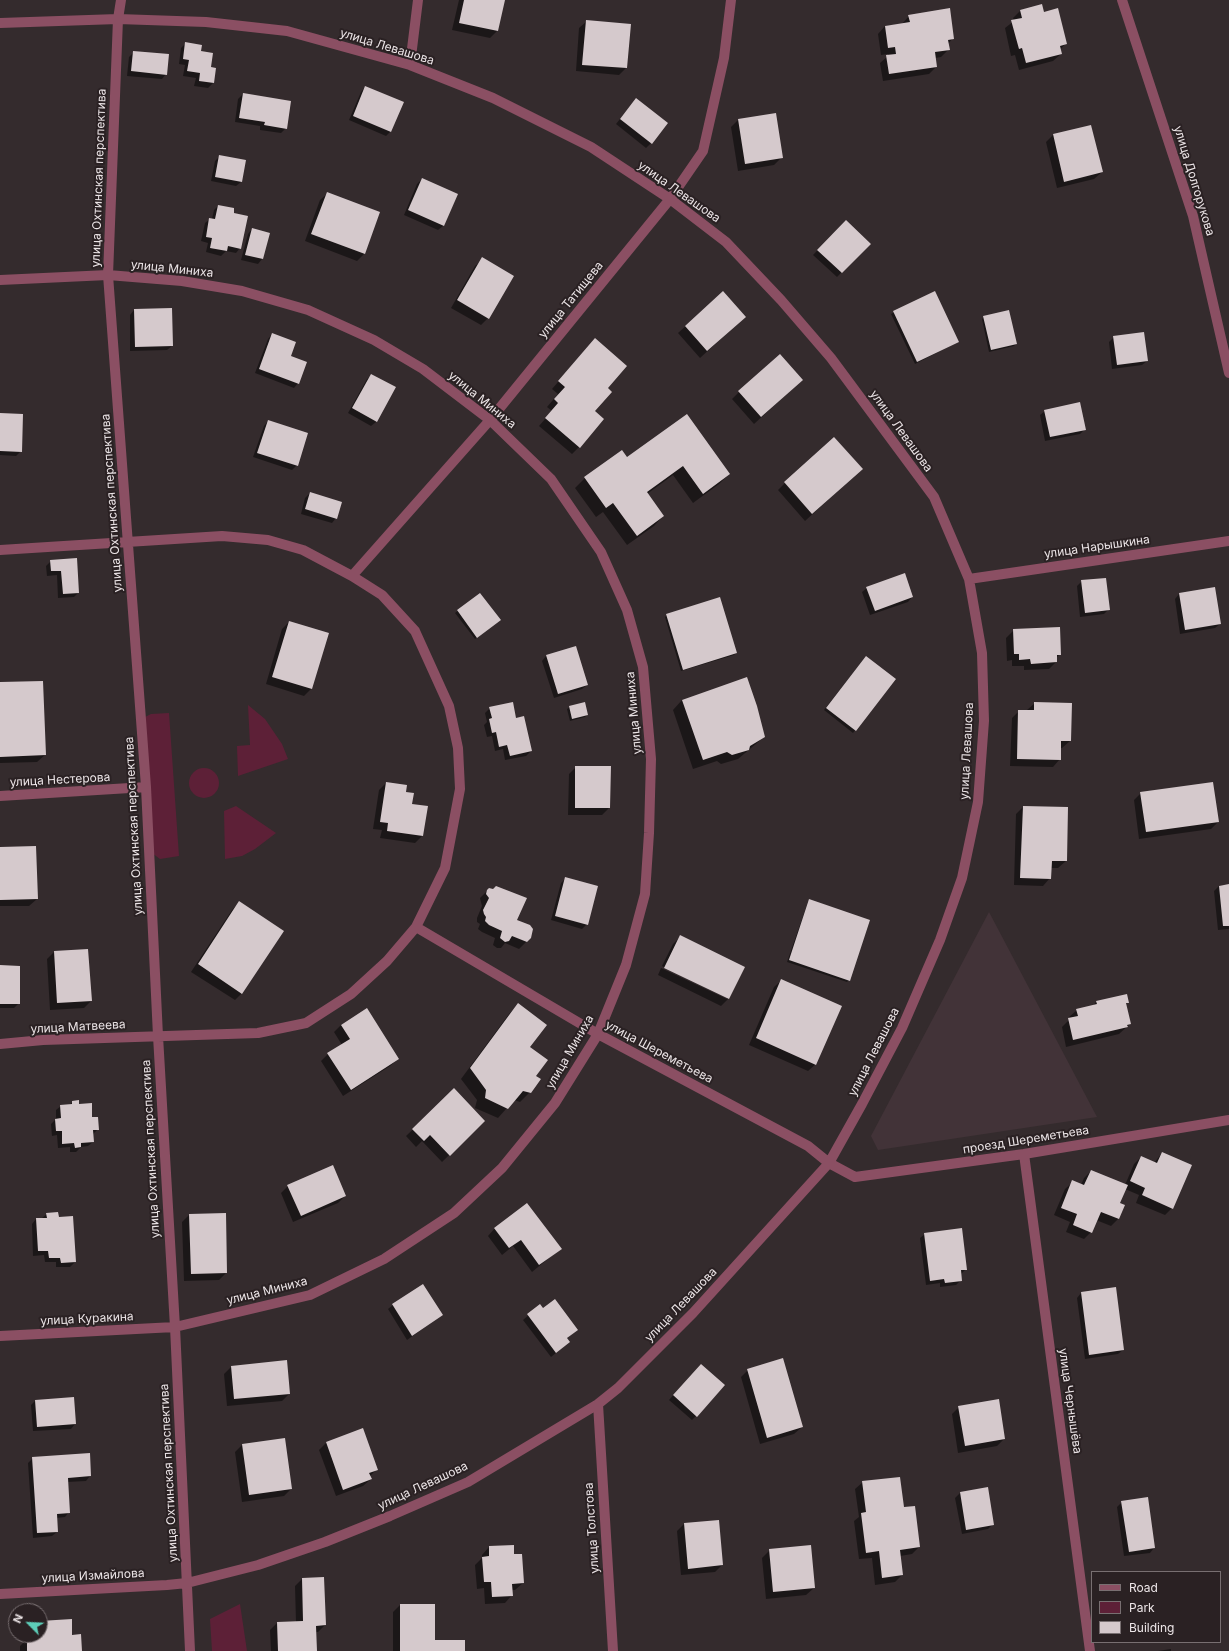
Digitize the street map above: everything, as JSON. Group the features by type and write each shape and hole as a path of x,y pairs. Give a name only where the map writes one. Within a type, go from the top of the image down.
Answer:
{"street":[{"name":"улица Охтинская перспектива","path":"121,0 118,19 108,275 146,787 158,1036 175,1327 190,1651"},
{"path":"410,65 418,0"},
{"name":"улица Татищева","path":"352,576 490,420 670,199 703,151 724,58 731,0"},
{"name":"улица Долгорукова","path":"1122,0 1193,216 1229,372"},
{"name":"улица Левашова","path":"0,23 118,19 206,22 287,31 410,65 493,98 591,147 670,199 726,242 781,300 832,358 934,498 969,579 982,653 984,721 978,802 962,878 940,940 902,1028 829,1163 693,1313 618,1388 598,1404 468,1482 325,1542 258,1564 188,1583"},
{"name":"улица Миниха","path":"0,280 108,275 182,281 242,291 308,310 374,340 423,369 490,420 551,479 601,552 627,610 643,667 651,759 649,833 645,894 626,965 598,1034 555,1103 502,1168 454,1213 384,1259 310,1295 175,1327"},
{"name":"улица Матвеева","path":"0,550 222,536 268,540 303,550 352,576 382,595 415,631 449,706 458,748 460,788 445,868 416,927 387,961 351,994 306,1023 258,1033 43,1040 0,1044"},
{"name":"улица Нарышкина","path":"969,579 1229,541"},
{"name":"улица Нестерова","path":"0,796 126,790 146,787"},
{"name":"улица Шереметьева","path":"416,927 598,1034 808,1146 829,1163"},
{"name":"проезд Шереметьева","path":"829,1163 855,1177 1024,1154 1229,1120"},
{"name":"улица Чернышёва","path":"1024,1154 1090,1651"},
{"name":"улица Куракина","path":"0,1336 175,1327"},
{"name":"улица Толстова","path":"598,1404 613,1651"},
{"name":"улица Измайлова","path":"0,1594 188,1583"}],"shaded area":[{"path":"989,912 1097,1117 878,1150 871,1136"}],"green space":[{"path":"248,705 265,719 282,744 288,759 238,776 237,746 250,745"},
{"path":"169,713 179,856 160,859 152,853 145,717 151,714"},
{"path":"204,768 215,772 219,783 215,794 204,798 193,794 189,783 193,772"},
{"path":"236,806 276,833 255,849 242,856 225,859 224,811"},
{"path":"240,1604 247,1651 212,1651 210,1619"}],"building":[{"path":"464,0 505,0 498,31 459,23"},
{"path":"1042,4 1044,12 1058,8 1067,44 1060,46 1062,54 1026,63 1022,48 1019,49 1011,20 1022,18 1020,10"},
{"path":"950,8 954,39 948,40 950,50 935,52 937,67 889,74 886,55 896,54 895,47 888,48 885,26 910,22 908,15"},
{"path":"586,20 631,24 627,68 582,65"},
{"path":"185,42 202,45 201,51 213,53 211,67 216,68 214,83 199,81 200,73 187,71 189,60 183,59"},
{"path":"133,51 169,54 167,75 131,71"},
{"path":"365,86 404,102 391,132 353,116"},
{"path":"243,93 291,101 287,129 264,125 265,122 239,118"},
{"path":"636,98 668,123 652,144 620,119"},
{"path":"776,113 783,158 745,164 738,119"},
{"path":"1091,125 1103,172 1064,182 1053,134"},
{"path":"219,155 246,160 242,182 215,177"},
{"path":"422,178 458,194 444,226 408,210"},
{"path":"327,192 380,212 365,254 311,234"},
{"path":"218,205 234,208 234,213 248,216 241,249 228,246 227,251 210,248 212,238 206,237 209,218 215,219"},
{"path":"846,220 871,244 842,273 817,250"},
{"path":"252,228 270,233 263,259 245,255"},
{"path":"482,257 514,276 489,319 457,300"},
{"path":"723,291 746,317 707,351 685,326"},
{"path":"935,291 959,342 917,362 893,311"},
{"path":"172,308 173,346 135,347 134,309"},
{"path":"1009,310 1017,344 991,350 983,316"},
{"path":"1144,332 1148,361 1117,365 1113,336"},
{"path":"272,333 296,342 291,356 307,362 299,384 259,369"},
{"path":"595,338 627,366 608,388 612,392 595,411 604,419 580,448 545,418 558,403 554,399 565,387 558,381"},
{"path":"780,354 803,380 761,417 738,391"},
{"path":"371,374 396,387 377,422 352,408"},
{"path":"1080,402 1086,430 1050,437 1044,410"},
{"path":"0,413 23,414 22,452 0,451"},
{"path":"687,414 730,474 703,494 683,466 647,492 664,516 637,536 613,503 606,508 584,477 622,450 627,457"},
{"path":"268,420 308,433 298,466 257,453"},
{"path":"834,437 863,469 812,514 784,482"},
{"path":"310,492 342,502 337,519 305,509"},
{"path":"77,558 79,593 63,594 61,571 51,571 50,560"},
{"path":"905,573 913,597 875,611 866,587"},
{"path":"1106,578 1110,610 1085,613 1081,580"},
{"path":"1215,587 1221,624 1185,630 1179,593"},
{"path":"480,593 501,620 477,638 457,610"},
{"path":"720,597 737,653 683,670 666,614"},
{"path":"289,621 329,633 312,689 272,677"},
{"path":"1060,627 1061,655 1057,655 1057,662 1031,664 1030,659 1019,660 1019,654 1014,654 1013,629"},
{"path":"576,646 588,685 558,694 546,655"},
{"path":"866,656 896,679 856,731 826,708"},
{"path":"747,677 757,706 765,737 750,746 749,750 732,755 727,752 703,760 682,700"},
{"path":"43,681 46,755 0,757 0,682"},
{"path":"513,702 516,718 524,716 532,751 510,756 507,745 499,747 496,732 492,733 489,719 492,718 489,707"},
{"path":"585,702 588,715 572,719 569,706"},
{"path":"1034,702 1072,703 1071,741 1061,741 1061,760 1017,759 1018,710 1034,710"},
{"path":"575,766 611,766 610,808 575,808"},
{"path":"386,782 407,785 406,792 414,793 412,804 428,806 423,836 387,831 388,823 380,822"},
{"path":"1213,782 1219,822 1146,832 1140,792"},
{"path":"1023,806 1068,807 1067,861 1052,861 1051,879 1020,878"},
{"path":"36,846 38,899 0,900 0,847"},
{"path":"565,877 598,886 588,925 555,916"},
{"path":"1229,884 1229,926 1223,926 1219,886"},
{"path":"496,886 527,898 517,920 530,925 533,929 531,938 527,942 512,936 509,941 505,942 500,938 502,931 489,925 485,921 486,917 483,910 489,898 486,894 487,890 489,888 493,889"},
{"path":"809,899 870,920 850,981 789,960"},
{"path":"239,901 284,931 242,994 198,964"},
{"path":"680,935 745,967 729,999 664,968"},
{"path":"88,949 92,1001 57,1003 54,951"},
{"path":"0,965 20,966 20,1004 0,1004"},
{"path":"781,979 842,1006 816,1065 756,1038"},
{"path":"1127,994 1129,1003 1126,1003 1131,1024 1127,1025 1128,1027 1073,1040 1068,1018 1078,1016 1076,1009 1097,1004 1096,1001"},
{"path":"518,1003 547,1025 530,1047 548,1060 536,1076 541,1079 531,1093 523,1091 508,1109 485,1098 486,1090 470,1068"},
{"path":"367,1008 399,1059 351,1090 327,1053 350,1039 341,1025"},
{"path":"454,1088 485,1121 450,1156 430,1135 424,1141 412,1129"},
{"path":"79,1100 79,1104 92,1103 92,1117 98,1117 99,1130 93,1130 94,1142 81,1143 81,1147 75,1148 74,1143 62,1144 62,1131 56,1131 55,1119 61,1118 60,1105 72,1104 72,1101"},
{"path":"1162,1152 1192,1165 1173,1209 1142,1195 1145,1188 1130,1181 1141,1156 1157,1163"},
{"path":"333,1165 346,1196 301,1216 287,1185"},
{"path":"1091,1170 1128,1185 1120,1203 1125,1205 1119,1219 1101,1212 1092,1233 1073,1225 1077,1214 1061,1208 1072,1180 1084,1185"},
{"path":"527,1203 562,1249 539,1265 521,1240 509,1248 494,1228"},
{"path":"58,1212 59,1217 73,1216 76,1262 61,1263 60,1258 49,1258 48,1251 38,1251 36,1218 47,1218 46,1213"},
{"path":"226,1213 227,1273 191,1274 189,1214"},
{"path":"962,1228 967,1270 961,1270 962,1281 945,1283 944,1279 930,1281 924,1233"},
{"path":"423,1284 443,1315 412,1336 392,1304"},
{"path":"1116,1287 1124,1350 1089,1355 1081,1292"},
{"path":"555,1299 578,1330 567,1338 570,1342 556,1353 527,1314 540,1304 543,1308"},
{"path":"783,1358 803,1427 767,1438 747,1369"},
{"path":"287,1360 290,1394 234,1399 231,1366"},
{"path":"701,1364 725,1385 697,1417 673,1395"},
{"path":"74,1397 76,1424 37,1427 35,1400"},
{"path":"999,1399 1005,1439 965,1446 958,1406"},
{"path":"363,1428 378,1470 369,1473 372,1479 343,1490 326,1442"},
{"path":"285,1438 292,1489 249,1495 242,1444"},
{"path":"90,1453 91,1476 68,1478 70,1513 57,1514 58,1532 37,1533 32,1457"},
{"path":"900,1477 904,1507 915,1506 920,1547 900,1550 903,1575 882,1578 879,1551 866,1553 861,1513 866,1512 862,1481"},
{"path":"988,1487 994,1525 966,1530 960,1492"},
{"path":"1148,1497 1155,1548 1129,1552 1121,1501"},
{"path":"719,1520 723,1565 688,1569 684,1523"},
{"path":"514,1545 514,1554 522,1554 524,1583 512,1584 513,1596 492,1597 491,1582 484,1582 482,1557 489,1556 489,1546"},
{"path":"811,1545 815,1588 773,1592 769,1549"},
{"path":"324,1577 326,1625 316,1626 317,1651 278,1651 277,1622 303,1621 302,1578"},
{"path":"400,1604 435,1604 435,1640 465,1640 465,1651 400,1651"},
{"path":"72,1619 72,1635 81,1634 82,1651 27,1651 27,1643 48,1643 48,1620"}]}
